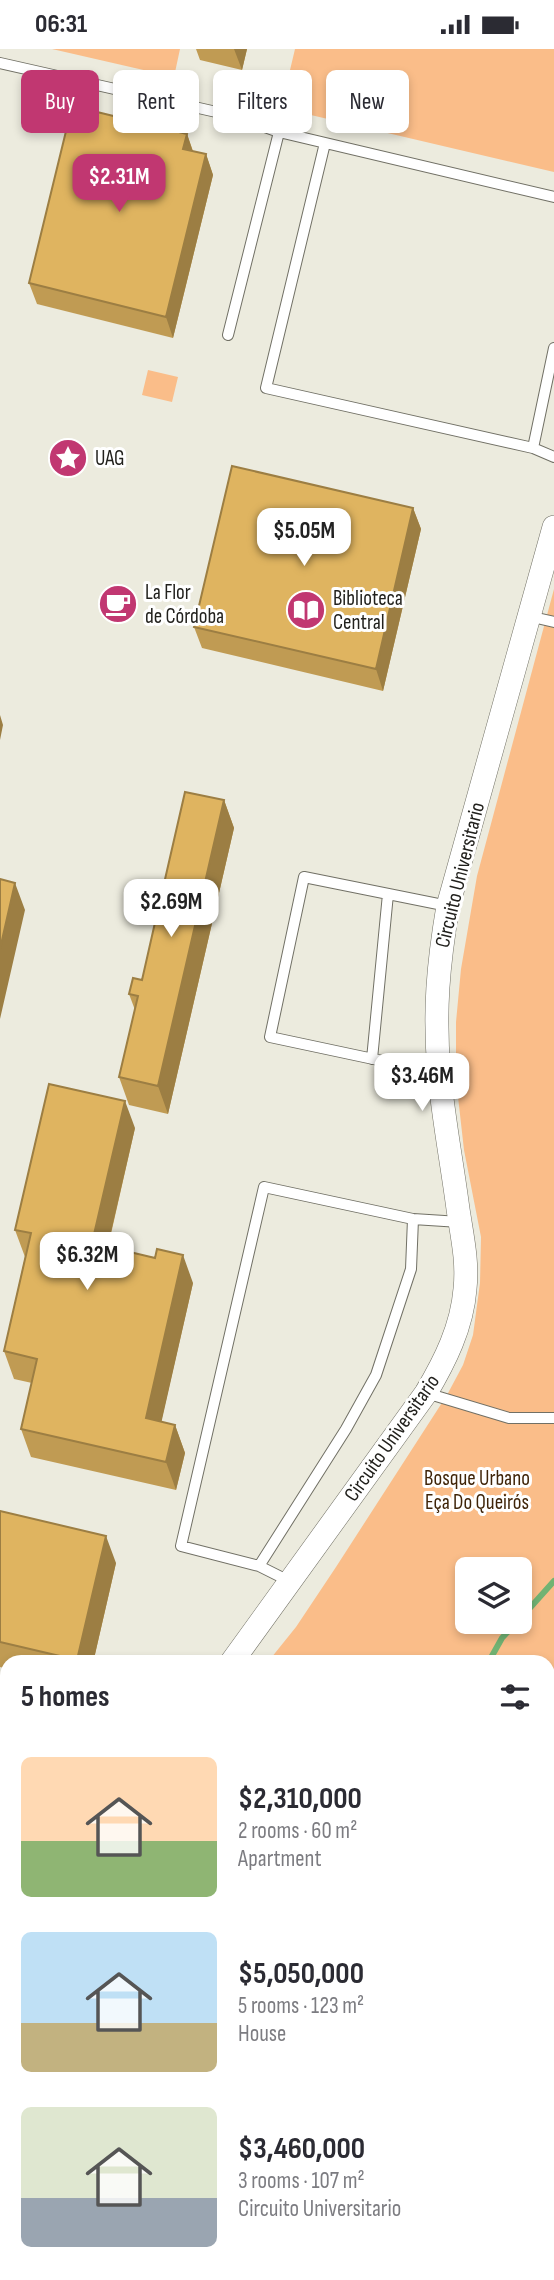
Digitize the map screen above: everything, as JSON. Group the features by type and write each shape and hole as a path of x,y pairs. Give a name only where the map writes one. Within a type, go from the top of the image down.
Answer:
{"street":[{"name":"Circuito Universitario","path":"237,1655 426,1393 445,1363 457,1330 466,1290 466,1246 460,1222 439,1073 436,1020 438,963 448,906 554,527"}],"lane":[{"path":"0,63 213,111"},
{"path":"228,335 279,133"},
{"path":"283,133 554,197"},
{"path":"325,143 266,388 533,448 554,457"},
{"path":"533,448 554,348"},
{"path":"528,616 554,622"},
{"path":"439,1073 270,1037 304,877 448,906"},
{"path":"372,1059 388,894"},
{"path":"291,1582 260,1566 181,1546 264,1187 413,1219 460,1222"},
{"path":"260,1566 346,1429 376,1375 411,1269 413,1219"},
{"path":"426,1393 509,1418 554,1418"}],"green space":[{"path":"52,49 180,49 176,70 144,70"},
{"path":"295,49 554,49 554,172 388,133 409,133 409,70 326,70 326,119 312,115 312,70 290,70"},
{"path":"148,370 178,377 172,402 142,395"},
{"name":"Bosque Urbano Eça Do Queirós","path":"554,589 554,1655 273,1655 296,1627 447,1395 463,1365 473,1335 480,1283 481,1237 464,1150 456,1079 456,1022 461,969 477,876"}],"building":[{"path":"99,112 113,116 113,133 183,133 187,134 183,149 206,154 166,317 29,283 66,133 99,133"},
{"name":"Biblioteca Central","path":"232,466 413,508 376,669 194,627"},
{"path":"185,792 224,800 158,1086 119,1077 138,996 129,994 133,978 142,980 159,905 151,903 154,886 163,888"},
{"path":"0,879 15,883 0,949"},
{"path":"49,1084 125,1101 92,1243 155,1258 157,1249 183,1255 146,1418 175,1425 166,1462 21,1429 37,1359 4,1351 31,1233 15,1230"},
{"path":"0,1511 106,1536 78,1655 56,1655 0,1642"}],"waterway":[{"path":"532,1606 554,1581"},
{"path":"492,1655 506,1634"}],"place":[{"name":"UAG","path":"68,458"},
{"name":"La Flor de Córdoba","path":"118,604"},
{"name":"Biblioteca Central","path":"306,610"}]}
